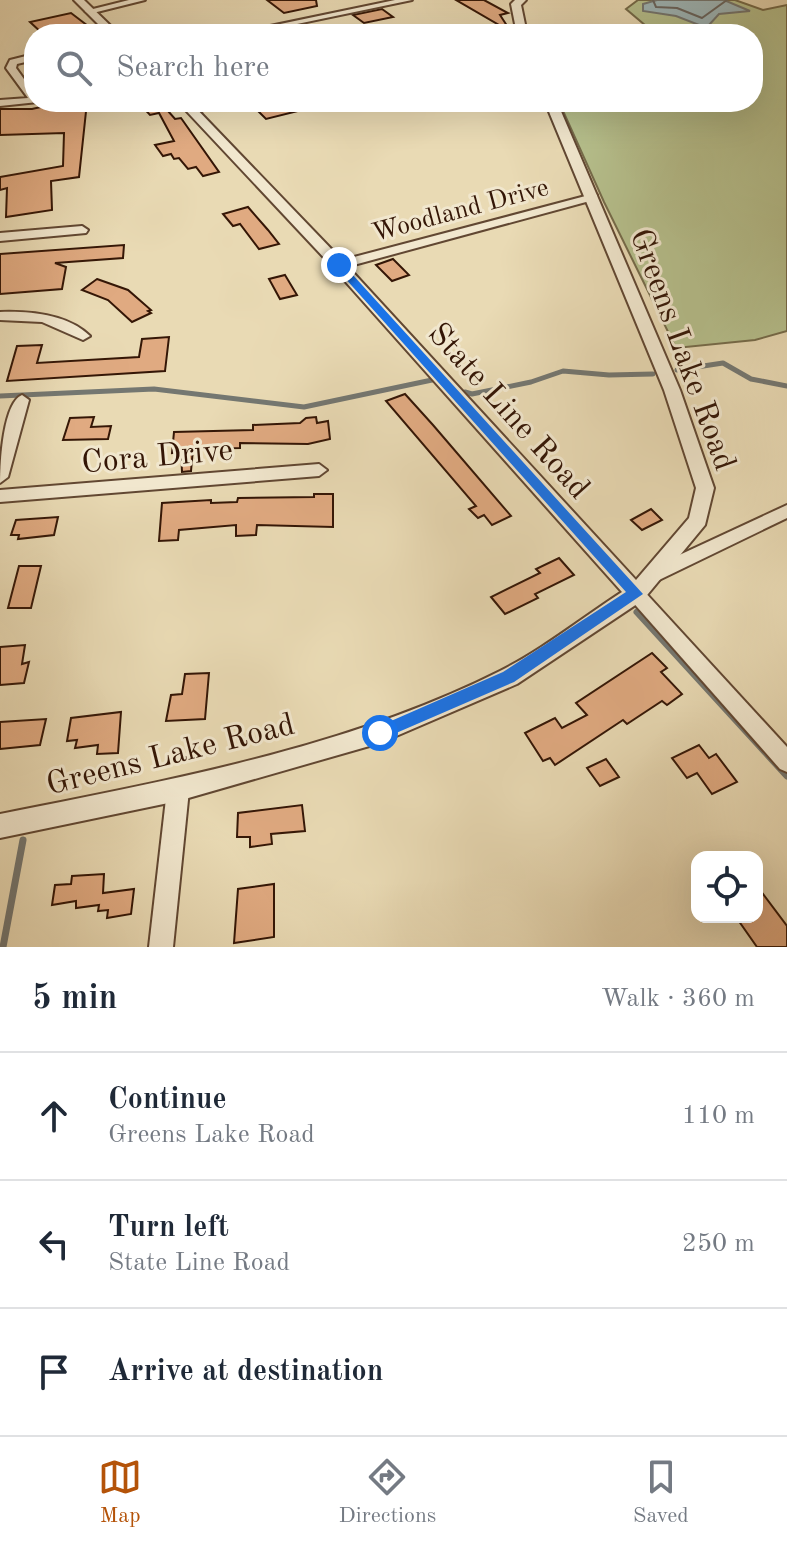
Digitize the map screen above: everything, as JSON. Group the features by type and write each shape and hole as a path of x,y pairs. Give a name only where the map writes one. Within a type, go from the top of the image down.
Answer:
{"street":[{"path":"79,0 103,24"},
{"path":"89,11 141,0"},
{"path":"283,24 408,0"},
{"path":"519,24 516,4 521,0"},
{"path":"24,59 13,62 11,68 24,86"},
{"path":"0,103 24,101"},
{"name":"State Line Road","path":"194,112 339,265 787,762"},
{"name":"Greens Lake Road","path":"0,826 178,790 380,733 509,677 636,594 698,520 705,488 672,390 555,112"},
{"name":"Woodland Drive","path":"339,265 593,197"},
{"path":"0,237 82,230"},
{"path":"0,316 23,314 63,322 83,336"},
{"path":"0,477 22,400"},
{"name":"Cora Drive","path":"0,496 319,470"},
{"path":"652,576 787,511"},
{"path":"161,947 178,790"}],"green space":[{"path":"638,0 735,0 763,10 787,5 787,331 755,340 676,348 564,112 763,112 763,24 644,24 626,9"}],"water":[{"path":"657,0 724,0 750,11 719,14 710,24 696,24 676,16 643,11 643,4"}],"building":[{"path":"267,0 316,0 317,6 284,13"},
{"path":"456,0 484,0 508,13 500,15 506,24 497,24"},
{"path":"382,9 393,17 364,23 353,15"},
{"path":"71,13 85,24 32,24 30,22"},
{"path":"0,109 86,112 79,177 51,181 52,210 6,217 7,188 0,190 0,177 63,166 64,133 0,135"},
{"path":"147,112 169,112 175,119 181,118 219,172 203,176 196,167 188,169 171,154 163,156 155,145 174,141 159,113 150,115"},
{"path":"259,112 294,112 266,119"},
{"path":"248,207 279,244 259,249 240,224 233,226 223,214"},
{"path":"124,245 123,258 55,263 66,267 62,289 0,294 0,254"},
{"path":"393,259 409,275 392,281 376,265"},
{"path":"285,275 297,295 280,299 269,279"},
{"path":"97,279 128,290 151,313 132,322 108,300 82,290"},
{"path":"169,337 165,371 7,381 17,346 42,345 37,363 139,357 142,339"},
{"path":"405,394 511,516 492,525 484,515 478,518 469,509 476,506 386,401"},
{"path":"94,417 91,427 111,426 108,439 63,440 70,418"},
{"path":"316,417 317,423 328,421 330,439 308,444 240,443 240,448 193,449 191,471 182,472 181,452 172,453 174,432 253,430 253,425 300,423 306,418"},
{"path":"314,494 333,494 333,527 257,525 256,535 236,536 236,525 179,530 178,540 159,541 162,503 237,502 238,498 314,497"},
{"path":"651,509 662,520 642,530 631,520"},
{"path":"58,517 54,535 18,539 19,535 11,535 16,520"},
{"path":"559,558 574,575 535,594 538,598 505,614 491,597 540,573 536,569"},
{"path":"19,566 41,566 31,608 8,608"},
{"path":"25,645 22,664 29,662 24,683 0,685 0,647"},
{"path":"652,653 667,668 661,672 682,694 667,705 662,701 627,724 623,720 555,765 550,758 543,761 525,733 555,718 562,728 587,715 576,703"},
{"path":"209,673 205,719 166,721 171,695 182,694 185,674"},
{"path":"121,712 118,753 97,754 98,745 75,748 77,740 67,741 71,718"},
{"path":"46,719 40,745 0,749 0,722"},
{"path":"699,745 709,758 716,754 737,782 712,794 697,773 687,778 672,758"},
{"path":"606,759 619,777 600,786 587,768"},
{"path":"302,805 305,831 271,834 272,844 250,847 250,837 237,837 238,813"},
{"path":"104,874 103,893 134,889 131,914 107,918 108,910 98,911 99,905 76,908 76,901 52,905 55,885 71,884 72,876"},
{"path":"274,884 274,937 234,943 238,889"},
{"path":"763,894 787,926 787,947 757,947 740,923 763,923"}],"waterway":[{"path":"677,370 723,363 751,379 787,386"},
{"path":"465,392 472,394 531,382 563,371 609,375 653,374"},
{"path":"0,396 154,389 304,407 432,380"},
{"path":"637,612 787,776"},
{"path":"3,947 23,840"}],"route":[{"path":"339,265 636,594 509,677 380,733"}]}
